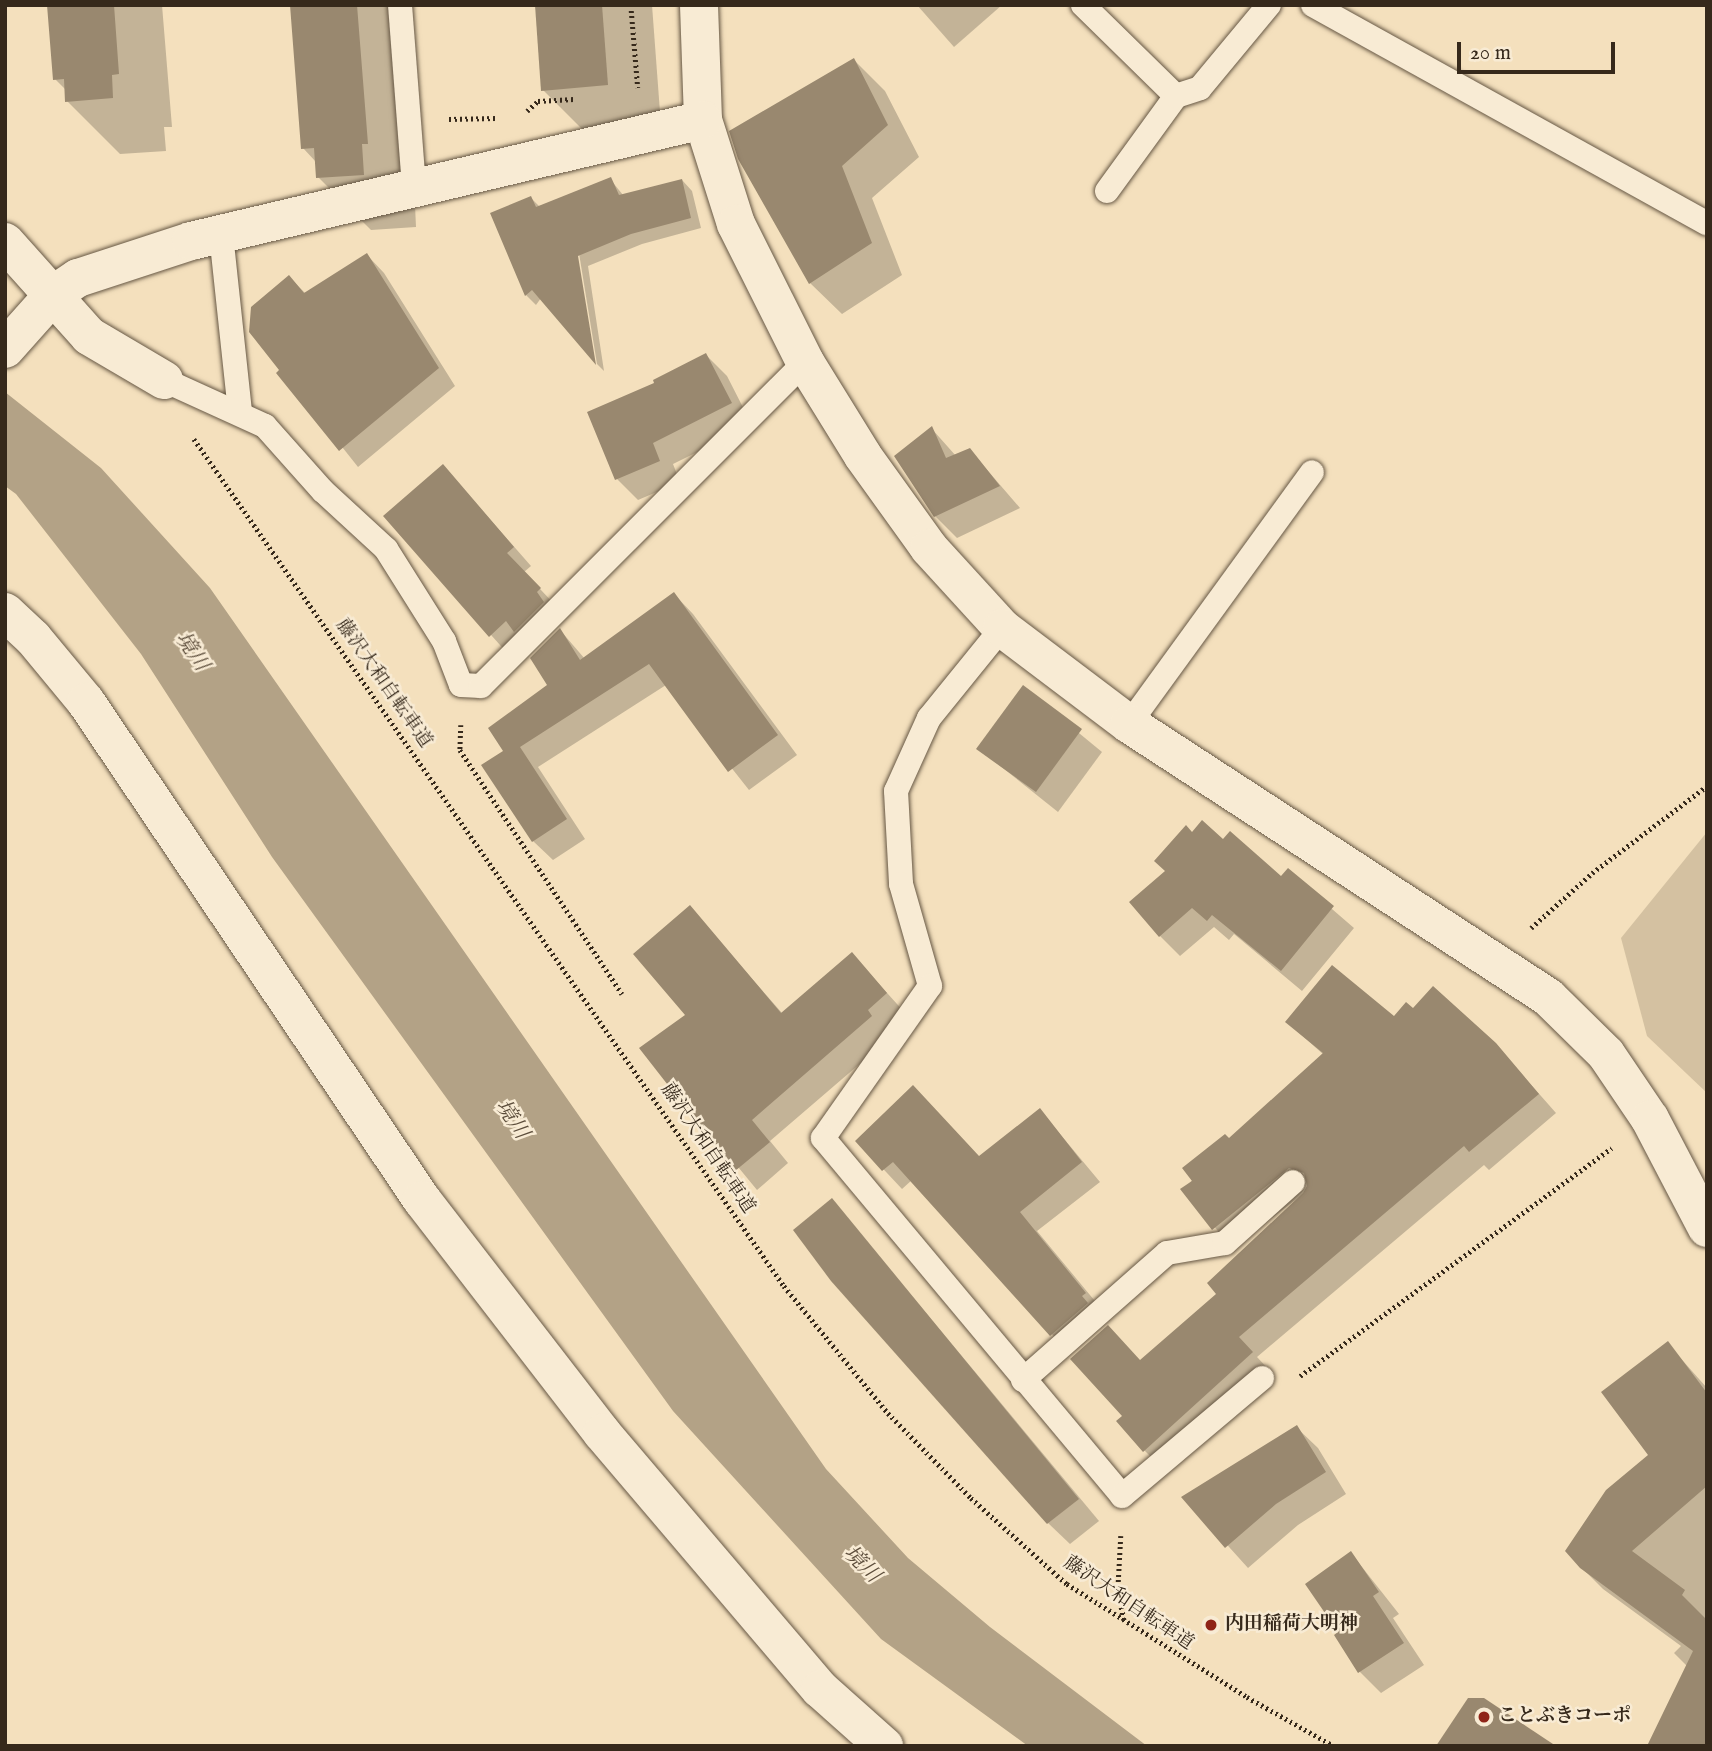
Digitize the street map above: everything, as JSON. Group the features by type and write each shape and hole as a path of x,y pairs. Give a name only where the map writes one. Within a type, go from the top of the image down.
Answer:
{"street":[{"path":"699,5 703,120 736,224 805,362 863,456 929,548 1002,628 1129,724 1548,997 1596,1045 1650,1119 1707,1228"},
{"path":"16,335 54,294 78,278 221,234 703,120"},
{"path":"5,242 89,336 164,380"},
{"path":"5,612 33,638 86,702 422,1200 602,1433 811,1679 884,1746"}],"lane":[{"path":"400,5 414,187"},
{"path":"1083,5 1176,96"},
{"path":"1107,191 1176,96 1200,88 1269,5"},
{"path":"1313,5 1707,223"},
{"path":"221,234 240,413"},
{"path":"164,380 264,426 323,491 386,549 444,641 461,685 481,686 805,362"},
{"path":"1129,724 1312,472"},
{"path":"1002,628 929,718 896,792 901,884 930,986 823,1139 1122,1496 1262,1378"},
{"path":"1023,1380 1167,1253 1225,1243 1293,1182"}],"path":[{"path":"631,5 638,96"},
{"path":"522,117 538,101 588,98"},
{"path":"409,121 509,117"},
{"name":"藤沢大和自転車道","path":"191,436 784,1286 888,1413 971,1498 1067,1584 1334,1746"},
{"path":"461,685 460,750 622,994"},
{"path":"1493,963 1592,873 1707,786"},
{"path":"1262,1378 1280,1391 1650,1119"},
{"path":"1122,1496 1118,1591 1124,1620"}],"shaded area":[{"path":"1707,832 1707,1093 1647,1036 1621,938"}],"water":[{"name":"境川","path":"5,392 101,468 210,588 826,1469 908,1558 990,1627 1147,1746 1028,1746 881,1639 673,1411 272,857 141,654 16,494 5,486"}],"building":[{"path":"47,5 114,5 119,74 112,75 113,98 65,102 64,79 53,80"},
{"path":"290,5 357,5 368,144 362,144 364,175 316,178 314,148 301,149"},
{"path":"535,5 602,5 608,85 541,91"},
{"path":"854,58 888,125 842,166 872,243 809,284 738,159 729,131"},
{"path":"611,177 619,195 682,179 691,218 631,234 578,256 596,365 532,290 525,296 490,213 531,196 536,207"},
{"path":"367,253 439,368 339,451 276,373 279,370 249,332 251,307 289,275 304,293"},
{"path":"706,353 732,403 653,443 660,461 615,480 587,412 654,383 653,380"},
{"path":"932,426 946,458 970,448 1000,486 934,517 894,456"},
{"path":"443,464 514,547 507,553 541,588 537,592 544,602 514,632 506,621 489,637 383,516"},
{"path":"674,592 778,735 728,772 649,664 520,747 567,819 532,842 481,765 503,751 488,728 547,685 530,658 560,628 580,660"},
{"path":"1023,685 1082,729 1036,792 976,749"},
{"path":"1202,820 1223,839 1230,831 1281,876 1288,868 1334,906 1281,971 1212,915 1207,921 1192,908 1159,937 1129,902 1165,871 1154,861 1186,825 1192,832"},
{"path":"690,905 781,1013 852,952 887,993 868,1010 872,1016 752,1120 770,1142 735,1171 639,1048 685,1015 633,954"},
{"path":"1332,965 1394,1016 1406,1002 1413,1008 1433,986 1496,1043 1539,1094 1469,1152 1464,1146 1239,1337 1253,1352 1143,1452 1116,1421 1122,1416 1070,1359 1108,1325 1140,1360 1216,1294 1207,1283 1303,1193 1307,1186 1304,1173 1289,1168 1212,1230 1180,1189 1192,1181 1182,1168 1225,1134 1229,1138 1323,1053 1285,1022"},
{"path":"913,1085 979,1156 1040,1108 1082,1162 1020,1212 1086,1293 1082,1296 1088,1303 1050,1336 893,1162 882,1171 855,1141"},
{"path":"832,1198 1079,1499 1047,1524 831,1281 793,1230"},
{"path":"1668,1341 1707,1393 1707,1486 1632,1551 1685,1590 1682,1595 1707,1620 1707,1746 1647,1746 1693,1651 1580,1568 1565,1551 1606,1490 1648,1455 1601,1392"},
{"path":"1297,1425 1326,1472 1276,1504 1225,1548 1181,1497"},
{"path":"1351,1551 1379,1592 1373,1596 1404,1643 1358,1673 1334,1635 1338,1632 1305,1584"},
{"name":"ことぶきコーポ","path":"1468,1698 1484,1698 1556,1746 1436,1746"}],"place":[{"name":"内田稲荷大明神","path":"1211,1625"},
{"name":"ことぶきコーポ","path":"1484,1717"}]}
